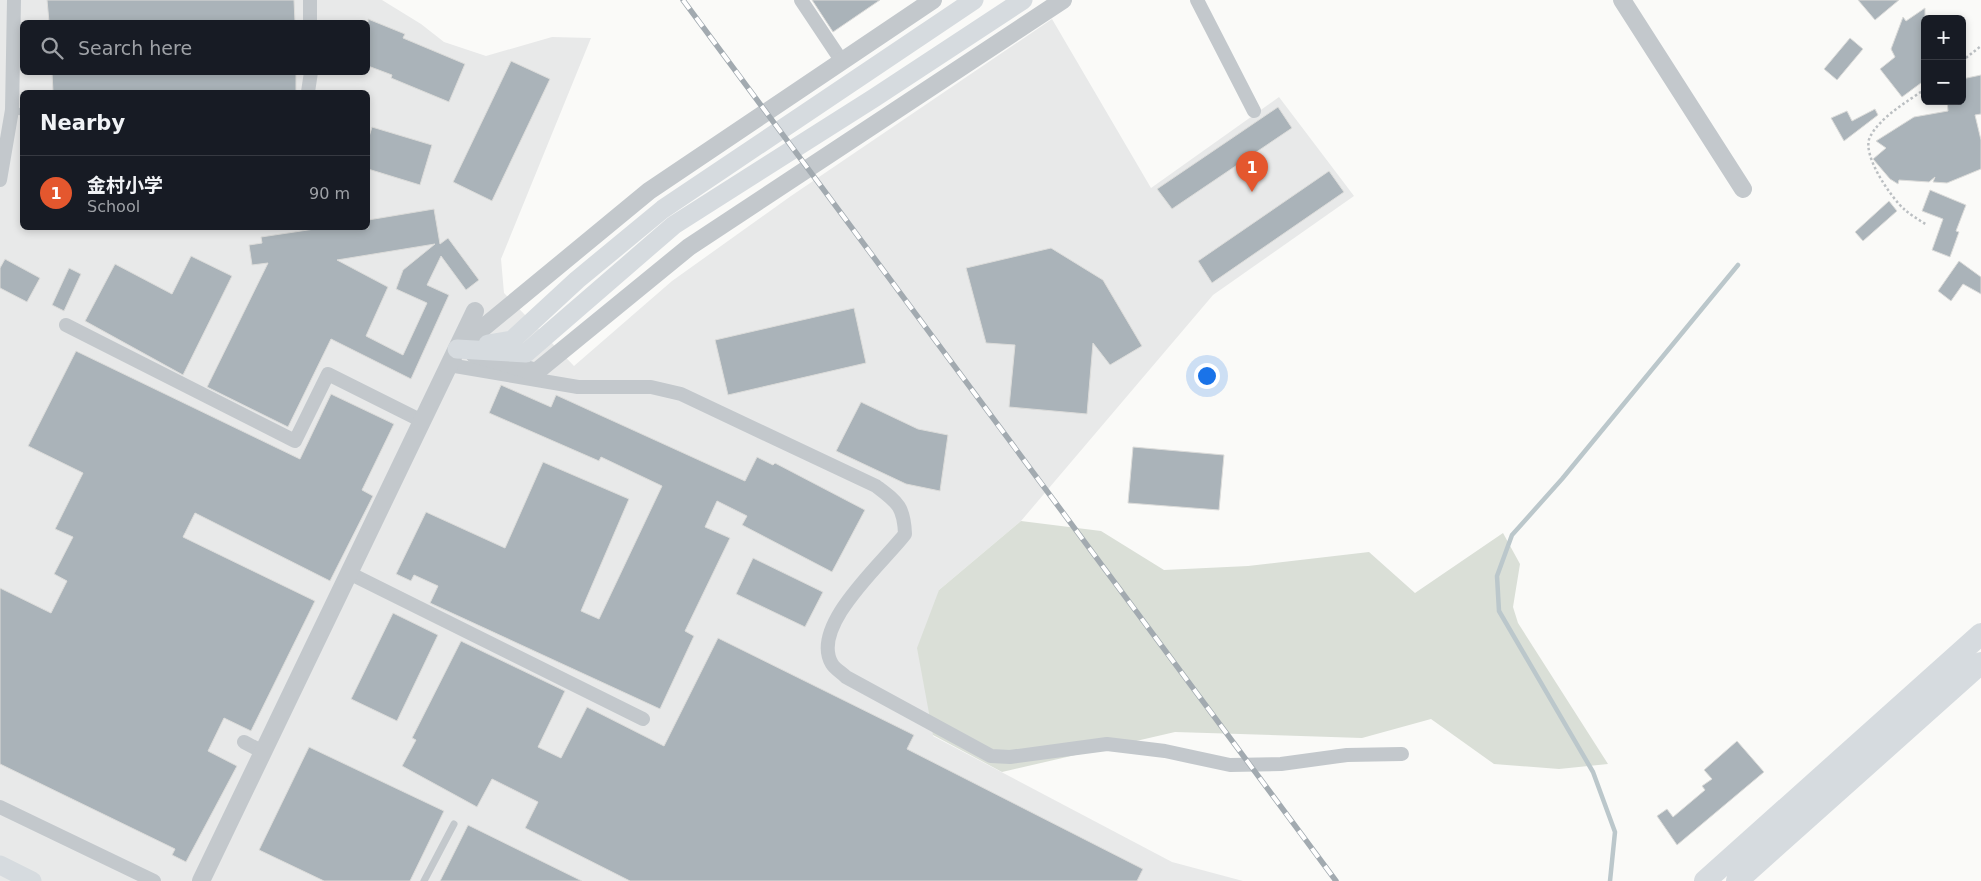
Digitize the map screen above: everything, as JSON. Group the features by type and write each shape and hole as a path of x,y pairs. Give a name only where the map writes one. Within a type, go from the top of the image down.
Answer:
{"highway":[{"path":"1705,881 1981,634"},
{"path":"1737,881 1981,663"}],"main road":[{"path":"453,357 512,340 577,280 663,208 974,0"},
{"path":"453,357 526,353 674,225 874,98 1023,0"},
{"path":"0,865 32,881"}],"street":[{"path":"0,180 17,111 14,0"},
{"path":"310,0 310,20"},
{"path":"801,0 841,60"},
{"path":"453,357 648,191 933,0"},
{"path":"453,357 536,372 688,247 1063,0"},
{"path":"1197,0 1254,112"},
{"path":"1622,0 1743,189"},
{"path":"308,90 311,75"},
{"path":"201,881 475,312"},
{"path":"66,325 295,441 328,374 422,421"},
{"path":"453,357 578,387 651,388 681,394 876,486 899,504 904,516 905,534 840,610 828,639 828,649 832,664 846,677 862,687 991,756 1010,757 1106,744 1165,751 1230,765 1281,764 1347,755 1402,754"},
{"path":"349,573 643,719"},
{"path":"244,742 263,752"},
{"path":"0,807 154,881"}],"lane":[{"path":"424,881 454,824"}],"path":[{"path":"1963,60 1981,46"},
{"path":"1921,92 1876,127 1869,138 1867,147 1870,160 1893,197 1904,209 1927,225"}],"shaded area":[{"path":"0,0 382,0 421,24 444,42 486,56 552,37 591,38 501,259 504,293 574,366 672,281 791,196 1052,19 1151,188 1279,97 1354,196 1213,295 1021,521 939,590 933,736 1172,862 1243,881 0,881"},
{"path":"1021,521 1101,531 1164,570 1248,566 1369,552 1415,593 1503,533 1520,564 1513,607 1518,623 1608,764 1559,769 1494,764 1431,719 1362,738 1175,732 1002,772 933,735 917,648 939,590"}],"building":[{"path":"47,0 294,0 295,20 49,20"},
{"path":"812,0 880,0 833,32"},
{"path":"1858,0 1899,0 1875,20"},
{"path":"1925,8 1925,15 1921,15 1921,83 1902,97 1880,69 1895,57 1891,49 1903,17 1906,21"},
{"path":"368,19 405,34 403,38 465,64 449,102 391,78 392,75 370,67 370,20"},
{"path":"1850,38 1863,49 1837,80 1824,69"},
{"path":"511,61 550,79 492,201 453,182"},
{"path":"52,75 296,75 296,90 53,90"},
{"path":"1981,75 1981,114 1975,115 1981,140 1981,169 1947,183 1933,182 1935,177 1929,182 1899,180 1898,184 1890,179 1873,159 1886,148 1876,141 1914,117 1948,111 1947,105 1966,105 1966,78"},
{"path":"1278,107 1292,128 1172,209 1157,189"},
{"path":"1875,109 1878,115 1844,141 1831,118 1847,111 1852,121"},
{"path":"372,127 432,145 420,185 370,170 370,134"},
{"path":"1329,171 1344,192 1212,283 1198,261"},
{"path":"1930,190 1966,205 1956,231 1959,232 1950,257 1932,250 1943,219 1922,211"},
{"path":"1889,201 1897,211 1863,241 1855,232"},
{"path":"434,209 440,244 448,238 479,280 466,290 441,256 427,285 449,295 411,379 331,339 288,427 207,387 268,263 252,265 249,245 262,243 261,237 308,230 370,230 370,220","holes":["435,244 403,270 396,289 427,303 403,355 366,336 388,287 337,260"]},
{"path":"1051,248 1103,280 1142,346 1110,365 1093,343 1087,414 1009,407 1015,345 986,343 966,268"},
{"path":"191,256 232,276 183,375 85,321 115,264 172,294"},
{"path":"5,259 40,278 27,302 0,288 0,268"},
{"path":"1959,261 1981,277 1981,294 1963,284 1951,301 1938,291"},
{"path":"69,268 81,274 64,311 52,305"},
{"path":"854,308 866,363 728,395 715,340"},
{"path":"76,351 300,459 331,394 394,424 362,490 373,496 330,581 195,513 183,537 315,601 251,731 224,718 208,751 237,766 186,862 172,855 175,849 0,764 0,588 51,613 67,581 54,574 73,537 55,529 83,473 28,446"},
{"path":"501,385 551,407 556,395 745,481 757,457 773,465 775,463 865,510 832,572 742,525 747,516 717,501 705,527 730,538 685,631 694,636 660,709 430,603 438,586 414,575 411,581 396,574 426,512 505,548 543,462 629,499 581,611 599,619 662,486 601,457 599,461 489,413"},
{"path":"861,402 918,429 948,435 940,491 906,484 836,451"},
{"path":"1133,447 1224,455 1219,510 1128,503"},
{"path":"753,558 823,592 805,627 736,594"},
{"path":"393,613 438,635 397,721 351,699"},
{"path":"718,638 914,735 907,749 1143,869 1137,881 630,881 525,828 538,802 492,779 477,807 402,766 416,740 412,738 461,641 565,691 538,747 561,758 587,707 664,746"},
{"path":"1737,741 1764,772 1677,845 1657,816 1667,809 1673,817 1705,790 1702,786 1712,779 1704,770"},
{"path":"309,747 444,811 410,881 324,881 259,850"},
{"path":"468,825 582,881 440,881"}],"waterway":[{"path":"1610,881 1615,832 1593,772 1499,611 1497,576 1512,535 1562,479 1738,265"}],"railway":[{"path":"683,0 1336,881"}],"place":[{"name":"金村小学","path":"1252,192"}]}
